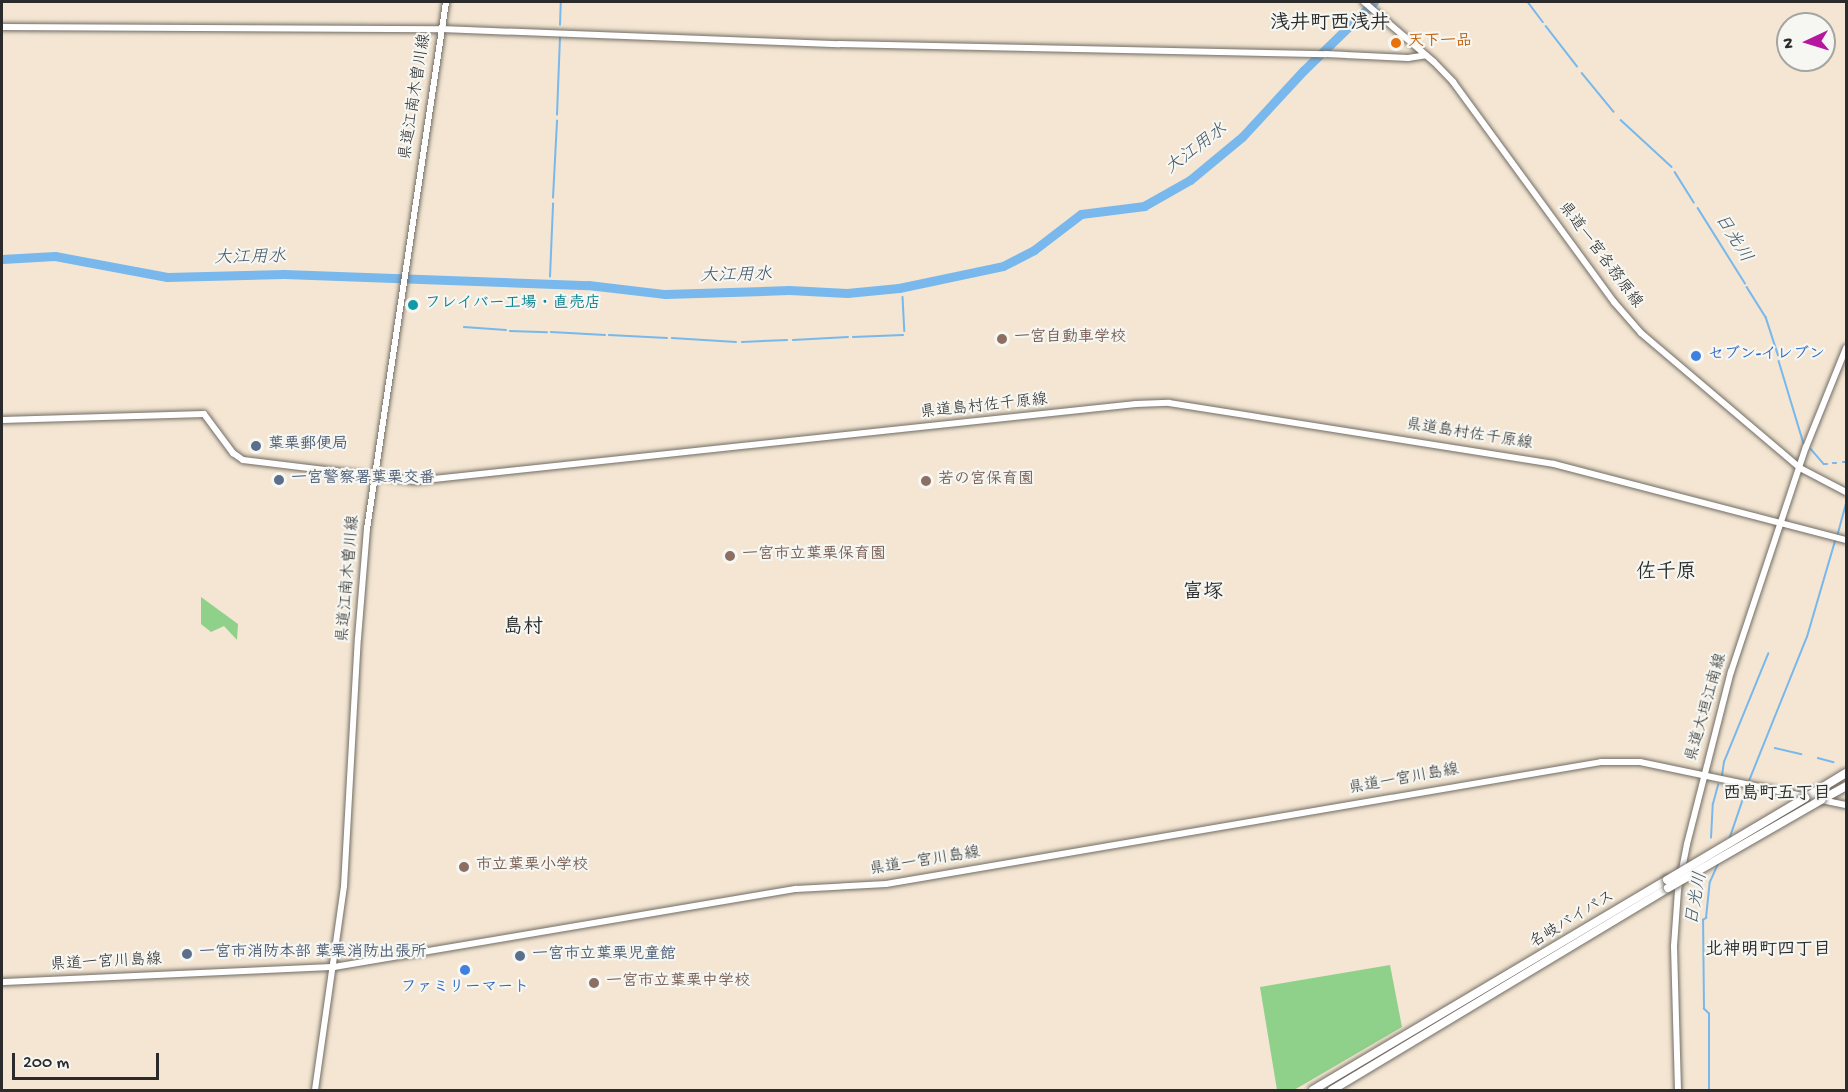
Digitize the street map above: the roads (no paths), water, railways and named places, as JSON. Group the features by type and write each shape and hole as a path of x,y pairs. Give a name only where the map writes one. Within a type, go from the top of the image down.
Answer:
{"highway":[{"name":"名岐バイパス","path":"1332,1090 1846,773"},
{"name":"名岐バイパス","path":"1313,1090 1668,884 1825,801 1846,786"},
{"path":"1825,801 1846,790"}],"main road":[{"name":"県道江南木曽川線","path":"315,1090 345,878 358,638 373,477 446,2"},
{"name":"県道一宮各務原線","path":"1365,3 1426,55 1469,102 1630,321 1800,468 1846,492"},
{"path":"2,27 441,29 738,41 1326,54 1408,58 1426,55"},
{"name":"県道大垣江南線","path":"1678,1090 1674,946 1678,890 1703,776 1726,689 1780,524 1846,348"},
{"name":"県道島村佐千原線","path":"2,420 204,414 233,453 242,459 415,482 1158,403 1554,464 1846,540"},
{"name":"県道一宮川島線","path":"2,982 334,967 796,889 886,884 1601,762 1640,762 1846,805"}],"waterway":[{"path":"560,25 561,2"},
{"name":"大江用水","path":"2,259 55,256 167,277 284,274 588,285 665,294 789,290 847,293 899,288 1003,266 1034,250 1081,214 1144,206 1190,180 1242,137 1303,71 1374,2"},
{"name":"日光川","path":"1528,2 1543,22"},
{"name":"日光川","path":"1546,26 1577,66"},
{"path":"557,115 560,38"},
{"name":"日光川","path":"1582,73 1614,112"},
{"name":"日光川","path":"1621,120 1672,167"},
{"path":"553,198 557,121"},
{"name":"日光川","path":"1675,172 1694,202"},
{"path":"550,277 553,204"},
{"name":"日光川","path":"1698,208 1745,283"},
{"name":"日光川","path":"1747,287 1766,317 1778,355"},
{"path":"903,297 905,331"},
{"path":"464,327 506,330"},
{"path":"510,331 547,332"},
{"path":"551,332 605,335"},
{"path":"609,335 667,338"},
{"path":"853,337 903,335"},
{"path":"793,340 848,337"},
{"path":"672,338 736,342"},
{"path":"742,342 787,340"},
{"name":"日光川","path":"1779,361 1804,444"},
{"name":"日光川","path":"1811,449 1824,464 1827,464"},
{"name":"日光川","path":"1837,537 1846,503"},
{"name":"日光川","path":"1749,781 1807,637 1835,541"},
{"path":"1722,776 1724,762 1768,654"},
{"path":"1775,748 1801,754"},
{"path":"1818,758 1833,762"},
{"path":"1711,838 1713,804 1718,785"},
{"name":"日光川","path":"1729,840 1746,790"},
{"name":"日光川","path":"1709,1090 1709,1014 1704,1009 1703,920 1706,918 1710,882 1718,864"}],"place":[{"name":"天下一品","path":"1396,43"},
{"name":"フレイバー工場・直売店","path":"413,305"},
{"name":"一宮自動車学校","path":"1002,339"},
{"name":"セブン-イレブン","path":"1696,356"},
{"name":"葉栗郵便局","path":"256,446"},
{"name":"一宮警察署葉栗交番","path":"279,480"},
{"name":"若の宮保育園","path":"926,481"},
{"name":"一宮市立葉栗保育園","path":"730,556"},
{"name":"市立葉栗小学校","path":"464,867"},
{"name":"一宮市消防本部 葉栗消防出張所","path":"187,954"},
{"name":"一宮市立葉栗児童館","path":"520,956"},
{"name":"ファミリーマート","path":"465,970"},
{"name":"一宮市立葉栗中学校","path":"594,983"}],"district":[{"name":"浅井町西浅井","path":"1330,24"},
{"name":"佐千原","path":"1666,573"},
{"name":"富塚","path":"1203,593"},
{"name":"島村","path":"523,628"},
{"name":"西島町五丁目","path":"1777,795"},
{"name":"北神明町四丁目","path":"1768,951"}]}
